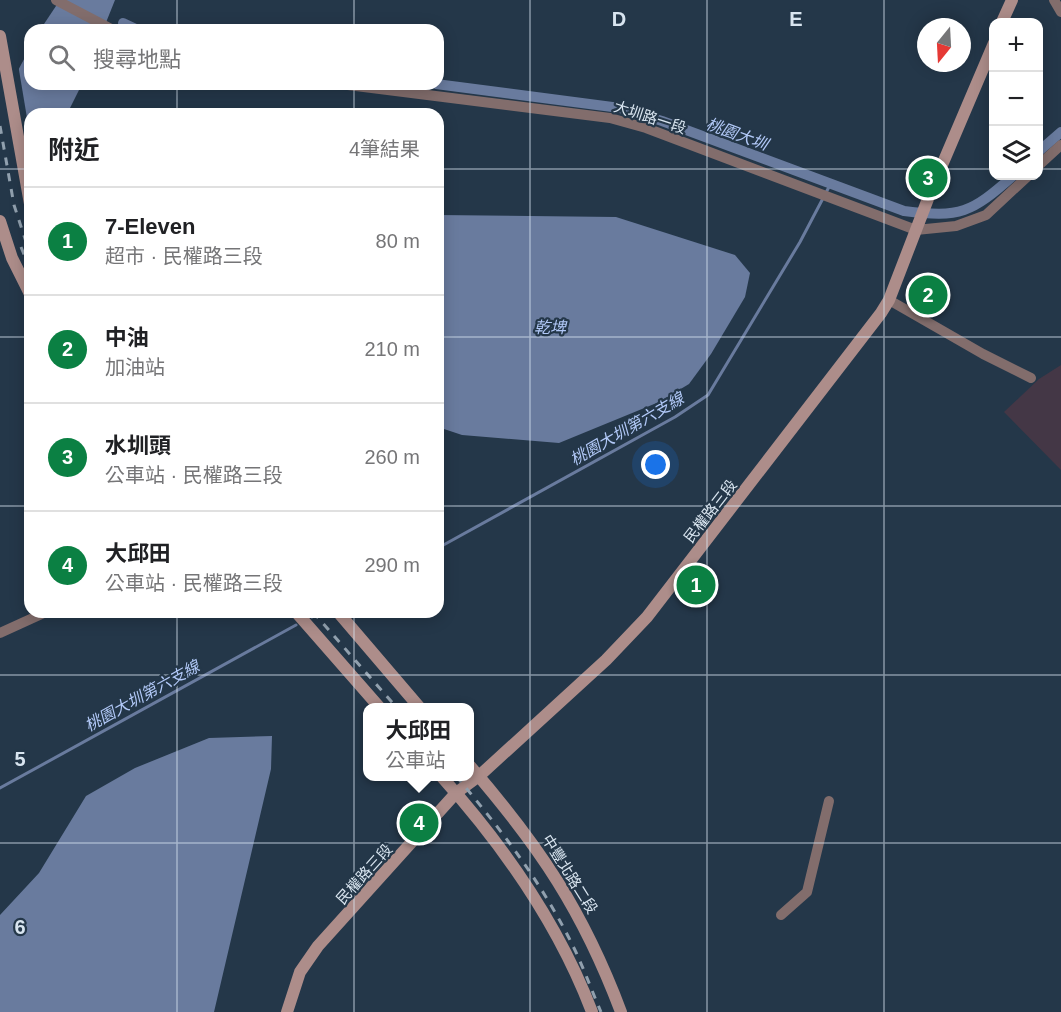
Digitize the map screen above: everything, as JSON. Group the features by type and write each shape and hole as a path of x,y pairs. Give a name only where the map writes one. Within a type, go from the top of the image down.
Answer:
{"street":[{"path":"56,0 102,24"},
{"path":"1004,18 1012,0"},
{"path":"1054,0 1061,12"},
{"path":"0,36 24,172"},
{"name":"民權路三段","path":"474,780 606,660 647,617 889,300 989,53"},
{"name":"大圳路一段","path":"388,90 610,118 646,128 916,229 956,226 986,214 1024,180"},
{"path":"1043,161 1061,145"},
{"path":"0,221 24,280"},
{"path":"889,300 982,354 1031,378"},
{"path":"0,633 33,618"},
{"path":"301,618 376,703"},
{"path":"343,618 416,703"},
{"name":"中豐北路二段","path":"474,770 536,846 563,887 582,920 621,1012"},
{"path":"445,781 500,848 532,895 561,946 592,1012"},
{"name":"民權路三段","path":"287,1012 300,972 318,945 456,793 472,781"},
{"path":"781,915 807,892 829,801"}],"shaded area":[{"path":"1061,365 1061,470 1004,412 1039,379"}],"water":[{"path":"60,0 115,0 105,24 44,24"},
{"path":"24,59 24,90 79,90 70,108 24,108 24,155 0,104"},
{"name":"乾埤","path":"444,215 616,217 735,255 750,273 745,297 711,354 689,384 659,402 559,443 462,435 444,429"},
{"path":"272,736 271,769 214,1012 0,1012 0,915 39,873 86,796 135,768 209,738"}],"pier":[{"path":"18,64 25,108 24,179 0,204 0,98"}],"waterway":[{"name":"桃園大圳","path":"444,85 620,108 662,121 904,211 939,214 964,210 986,198 1008,180"},
{"name":"桃園大圳","path":"1043,148 1061,132"},
{"name":"桃園大圳第六支線","path":"444,545 675,417 708,395 800,242 830,185"},
{"name":"桃園大圳第六支線","path":"0,788 296,625"}],"railway":[{"path":"0,126 14,205 24,236"},
{"path":"21,247 24,254"},
{"path":"318,618 393,703"},
{"path":"460,781 504,836 547,899 576,952 601,1012"}],"place":[{"name":"水圳頭","path":"928,178"},
{"name":"中油","path":"928,295"},
{"name":"7-Eleven","path":"696,585"},
{"name":"大邱田","path":"419,823"}]}
